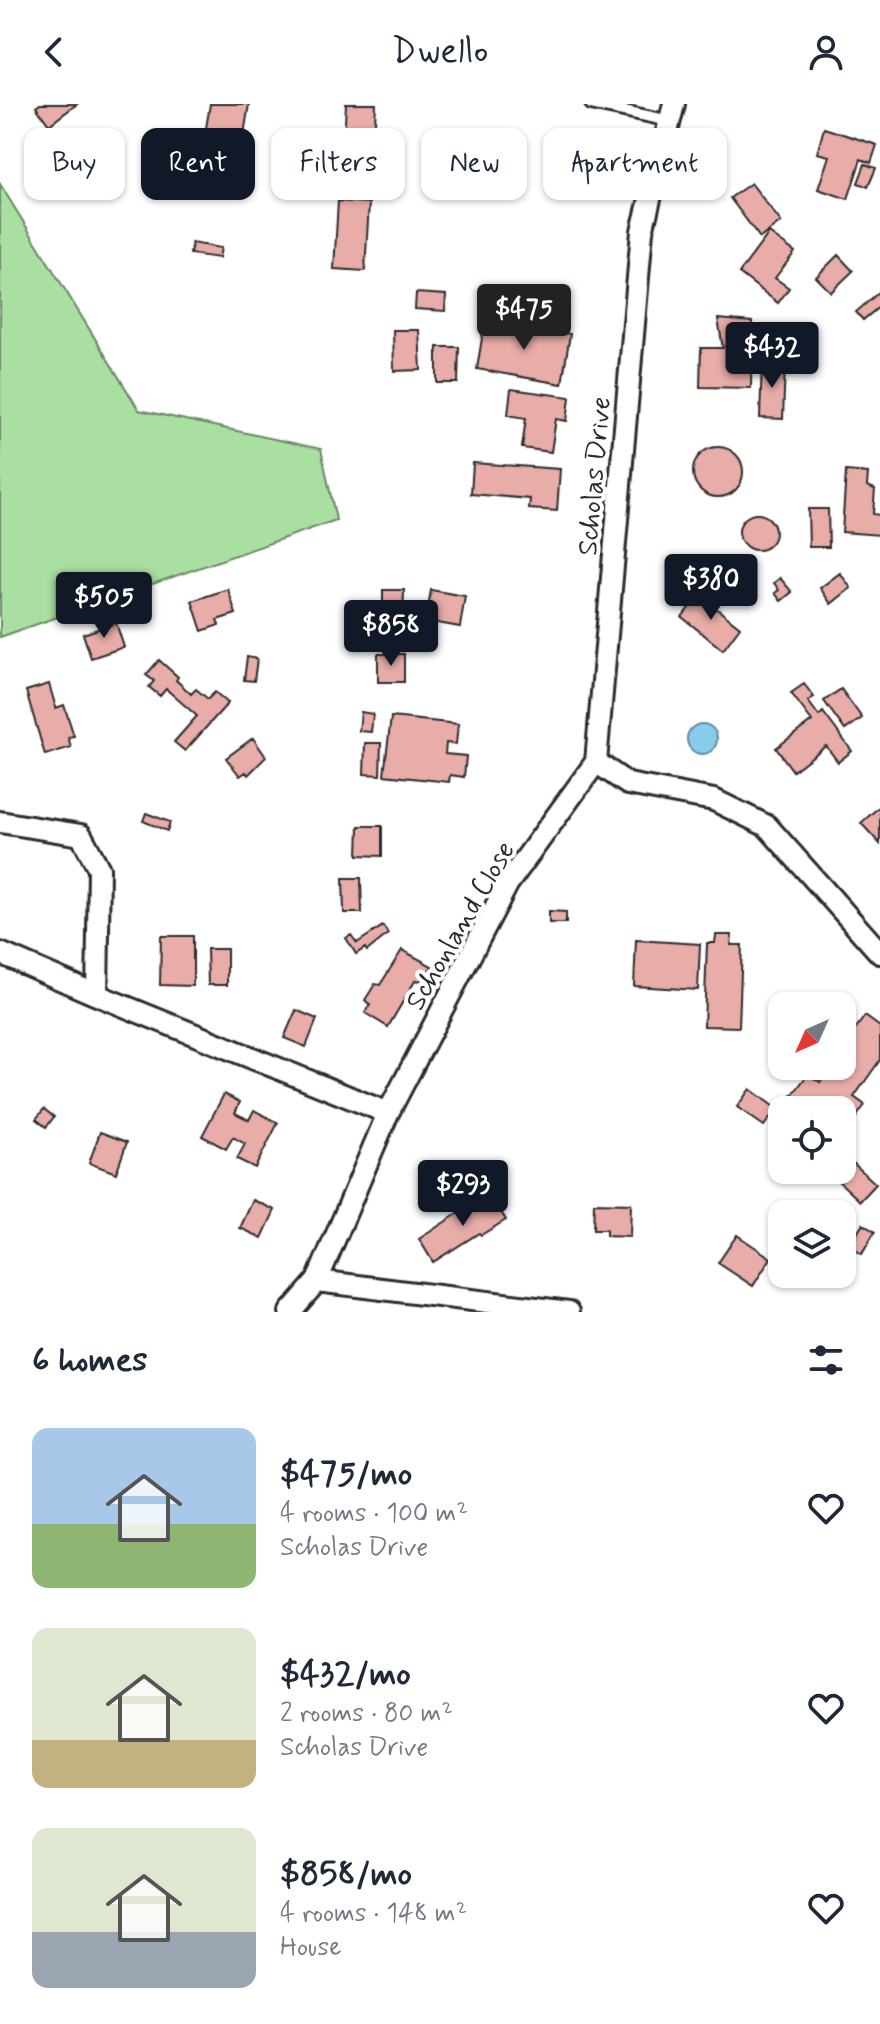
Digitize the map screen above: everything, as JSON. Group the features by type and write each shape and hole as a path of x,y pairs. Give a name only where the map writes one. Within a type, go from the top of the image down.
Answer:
{"street":[{"name":"Scholas Drive","path":"596,762 642,231 672,113"},
{"path":"596,762 628,784 714,800 767,826 880,953"},
{"name":"Schonland Close","path":"290,1312 317,1281 388,1113 508,883 596,762"},
{"path":"0,822 81,835 99,869 97,995"},
{"path":"0,953 388,1113"},
{"path":"317,1281 569,1312"}],"lane":[{"path":"591,104 672,113"}],"green space":[{"path":"0,184 139,410 321,449 336,520 0,637"}],"water":[{"path":"702,724 713,728 717,739 713,750 702,754 691,750 687,739 691,728"}],"building":[{"path":"40,104 77,104 49,125 36,107"},
{"path":"210,104 249,104 245,128 206,128"},
{"path":"346,104 376,104 375,128 345,128"},
{"path":"824,128 877,145 871,163 861,159 848,199 818,189 829,156 817,153"},
{"path":"865,164 876,168 868,187 858,183"},
{"path":"751,183 781,222 760,238 730,198"},
{"path":"338,201 369,203 365,271 334,269"},
{"path":"769,233 795,252 775,278 789,288 778,303 739,273"},
{"path":"192,243 221,248 219,258 190,254"},
{"path":"838,255 853,271 831,292 816,277"},
{"path":"879,292 880,306 863,320 856,312"},
{"path":"416,293 446,295 445,311 415,309"},
{"path":"485,319 570,334 562,384 477,369"},
{"path":"718,319 752,322 751,388 700,387 701,348 723,348"},
{"path":"393,330 419,330 421,370 394,371"},
{"path":"437,347 459,347 458,383 437,383"},
{"path":"762,362 785,363 783,419 760,418"},
{"path":"511,389 570,397 567,421 556,419 551,452 522,448 526,418 508,415"},
{"path":"718,447 736,454 743,472 736,490 718,497 700,490 693,472 700,454"},
{"path":"473,463 560,469 557,511 529,509 530,499 471,494"},
{"path":"846,471 868,473 867,486 875,489 873,514 880,515 880,535 842,532"},
{"path":"808,509 828,509 829,547 809,547"},
{"path":"757,514 770,519 775,532 770,545 757,550 744,545 739,532 744,519"},
{"path":"840,573 851,588 831,604 820,588"},
{"path":"780,578 792,592 781,601 775,593 779,590 774,583"},
{"path":"228,589 236,614 217,620 219,625 202,631 192,601"},
{"path":"383,590 404,590 403,623 383,622"},
{"path":"431,590 465,596 460,627 426,621"},
{"path":"699,595 740,627 723,650 682,617"},
{"path":"116,623 124,647 91,658 83,634"},
{"path":"378,654 404,654 404,682 378,682"},
{"path":"247,657 257,659 254,681 244,680"},
{"path":"159,660 191,694 196,689 208,699 215,692 228,703 185,751 174,742 197,716 166,689 160,696 149,687 154,681 146,675"},
{"path":"49,684 56,708 64,705 74,736 68,737 71,747 45,755 26,691"},
{"path":"804,684 814,697 808,701 819,716 823,712 852,751 838,762 826,746 793,771 776,748 812,721 791,693"},
{"path":"841,689 862,718 845,730 824,701"},
{"path":"361,712 373,714 371,732 359,731"},
{"path":"391,717 458,724 456,744 446,743 445,754 466,756 464,777 450,775 449,782 384,775"},
{"path":"253,738 266,757 248,775 246,772 240,776 226,758"},
{"path":"365,743 381,743 380,775 364,774"},
{"path":"880,806 880,844 861,823"},
{"path":"146,813 170,822 167,831 143,821"},
{"path":"359,826 382,826 382,856 358,855"},
{"path":"343,878 361,878 362,913 344,913"},
{"path":"549,911 566,912 566,923 549,923"},
{"path":"383,926 388,934 367,951 365,948 356,954 346,938 351,935 357,943"},
{"path":"716,935 732,935 731,945 742,945 739,1027 704,1026 707,943 715,943"},
{"path":"161,936 193,936 193,986 160,985"},
{"path":"636,940 700,944 698,990 634,986"},
{"path":"207,949 227,949 227,985 208,985"},
{"path":"402,950 432,966 423,980 415,981 388,1027 365,1013 370,1005 365,1000 375,984 380,985"},
{"path":"296,1010 317,1019 306,1047 284,1038"},
{"path":"865,1016 880,1027 880,1060 855,1096 792,1096 804,1080 856,1080 856,1028"},
{"path":"750,1089 768,1102 768,1121 764,1126 737,1107"},
{"path":"224,1094 240,1102 235,1113 249,1120 254,1110 278,1123 255,1168 237,1159 245,1144 233,1137 226,1149 202,1136"},
{"path":"856,1098 865,1105 856,1117"},
{"path":"44,1109 54,1117 46,1127 36,1119"},
{"path":"100,1132 127,1142 116,1173 89,1163"},
{"path":"856,1166 876,1184 860,1201 842,1184 856,1184"},
{"path":"489,1193 506,1220 433,1262 419,1239"},
{"path":"253,1200 275,1210 262,1238 240,1228"},
{"path":"594,1203 631,1204 630,1237 606,1236 606,1230 593,1230"},
{"path":"863,1224 875,1232 862,1254 856,1250 856,1235"},
{"path":"737,1235 768,1256 768,1263 753,1286 718,1263"}]}
